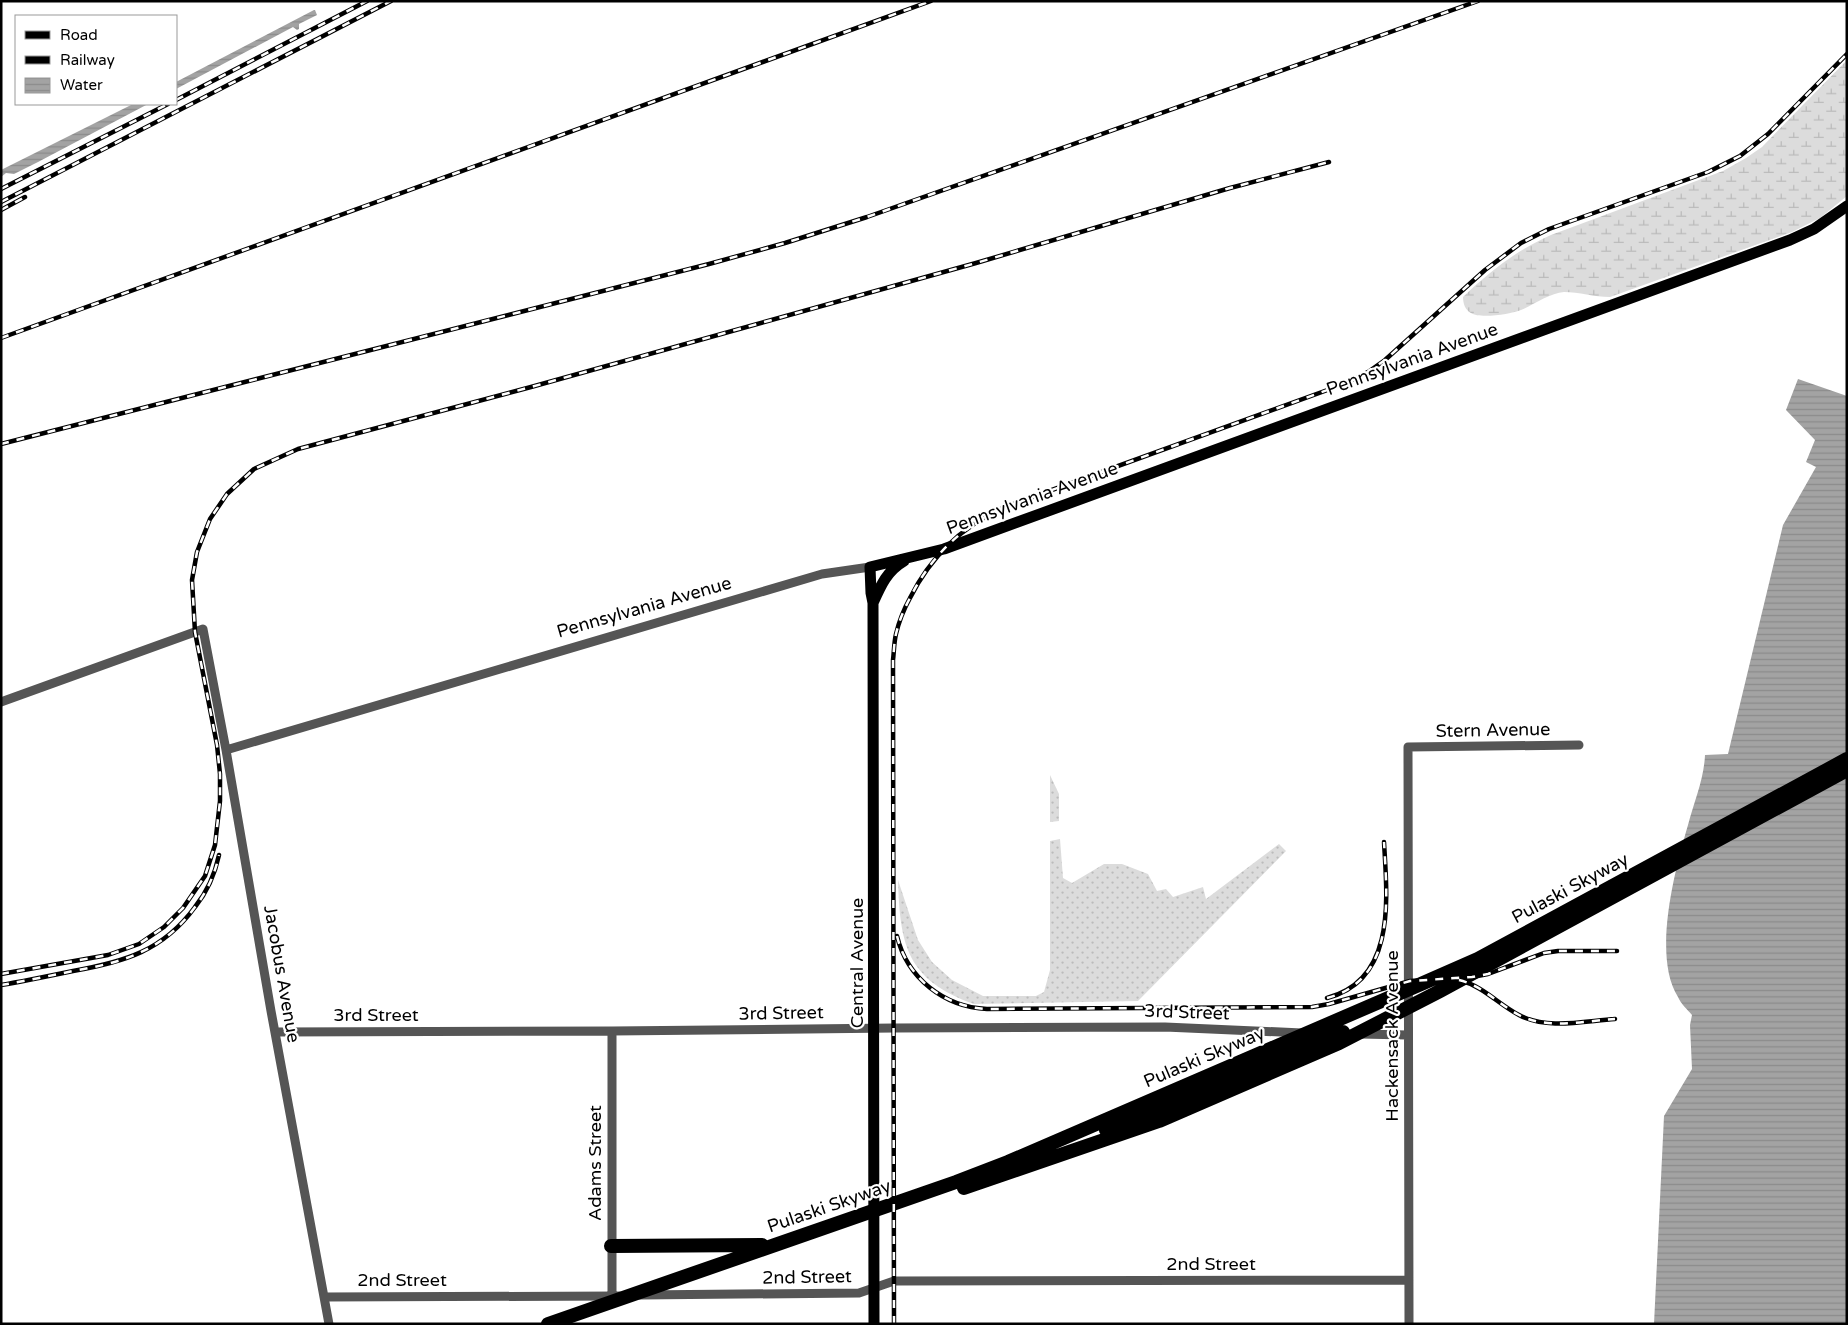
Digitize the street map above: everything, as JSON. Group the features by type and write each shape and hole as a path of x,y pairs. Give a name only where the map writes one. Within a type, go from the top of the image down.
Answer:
{"highway":[{"name":"Pulaski Skyway","path":"548,1324 956,1182 1008,1162 1421,984 1485,955 1847,759"},
{"name":"Pulaski Skyway","path":"574,1324 1159,1121 1321,1052 1440,990 1847,770"},
{"path":"1301,1048 1380,1009 1421,984"},
{"path":"611,1246 779,1244 822,1233 1041,1155 1156,1110 1301,1048 1360,1026 1440,990"}],"main road":[{"name":"Pennsylvania Avenue","path":"870,567 944,549 1790,240 1814,229 1847,206"},
{"name":"Central Avenue","path":"873,603 883,580 910,558"},
{"name":"Central Avenue","path":"870,567 873,603 874,1324"}],"street":[{"name":"Pennsylvania Avenue","path":"226,750 822,574 870,567"},
{"name":"Jacobus Avenue","path":"1,702 203,629 329,1324"},
{"name":"Stern Avenue","path":"1408,747 1579,745"},
{"name":"Hackensack Avenue","path":"1408,747 1409,1324"},
{"name":"3rd Street","path":"275,1032 1165,1027 1301,1033 1407,1035"},
{"name":"Adams Street","path":"612,1031 612,1296"},
{"name":"2nd Street","path":"324,1297 859,1293 894,1282 1408,1280"}],"green space":[{"path":"1847,60 1847,196 1820,218 1792,232 1610,297 1564,292 1547,297 1521,310 1496,315 1475,315 1466,308 1463,297 1473,287 1504,262 1527,247 1551,235 1723,171 1746,158 1762,147"},
{"path":"1050,775 1059,794 1059,821 1050,822"},
{"path":"1060,839 1063,878 1072,883 1104,864 1122,864 1148,874 1157,891 1166,889 1173,897 1203,887 1206,899 1279,844 1286,851 1138,1001 974,1004 934,984 921,972 905,942 901,924 898,880 918,940 932,962 952,980 983,996 1036,996 1044,992 1050,970 1050,841"}],"water":[{"path":"315,10 317,15 299,24 299,29 297,30 293,27 178,88 178,81"},
{"path":"131,105 146,105 14,174 6,173 1,177 1,170"},
{"path":"1798,379 1847,396 1847,1324 1654,1324 1664,1116 1692,1069 1690,1025 1692,1015 1682,1004 1670,980 1666,936 1668,912 1677,865 1701,782 1705,755 1728,754 1783,525 1816,467 1806,462 1815,440 1786,410"}],"railway":[{"path":"178,99 367,1"},
{"path":"1,202 391,1"},
{"path":"1,338 931,1"},
{"path":"1,444 785,243 867,217 1478,1"},
{"path":"894,1324 893,660 895,637 902,615 918,583 928,569 949,544 962,533 975,523 1005,507 1344,384 1368,372 1385,360 1485,270 1521,243 1549,229 1708,172 1740,156 1768,134 1847,54"},
{"path":"1,189 166,105"},
{"path":"1,974 108,955 139,944 164,927 183,908 205,876 215,845 220,801 220,774 217,745 195,632 192,580 197,552 210,519 227,494 254,469 298,449 531,387 976,263 1230,188 1329,162"},
{"path":"1,210 25,197"},
{"path":"1327,998 1350,988 1366,974 1377,955 1383,934 1386,911 1384,842"},
{"path":"1,985 109,963 141,952 156,944 183,922 199,901 210,882 219,855"},
{"path":"897,936 909,965 930,988 956,1003 987,1009 1312,1007 1410,981 1472,977 1488,974 1544,953 1558,951 1617,951"},
{"path":"1459,980 1476,986 1511,1011 1530,1020 1566,1023 1615,1019"}]}
